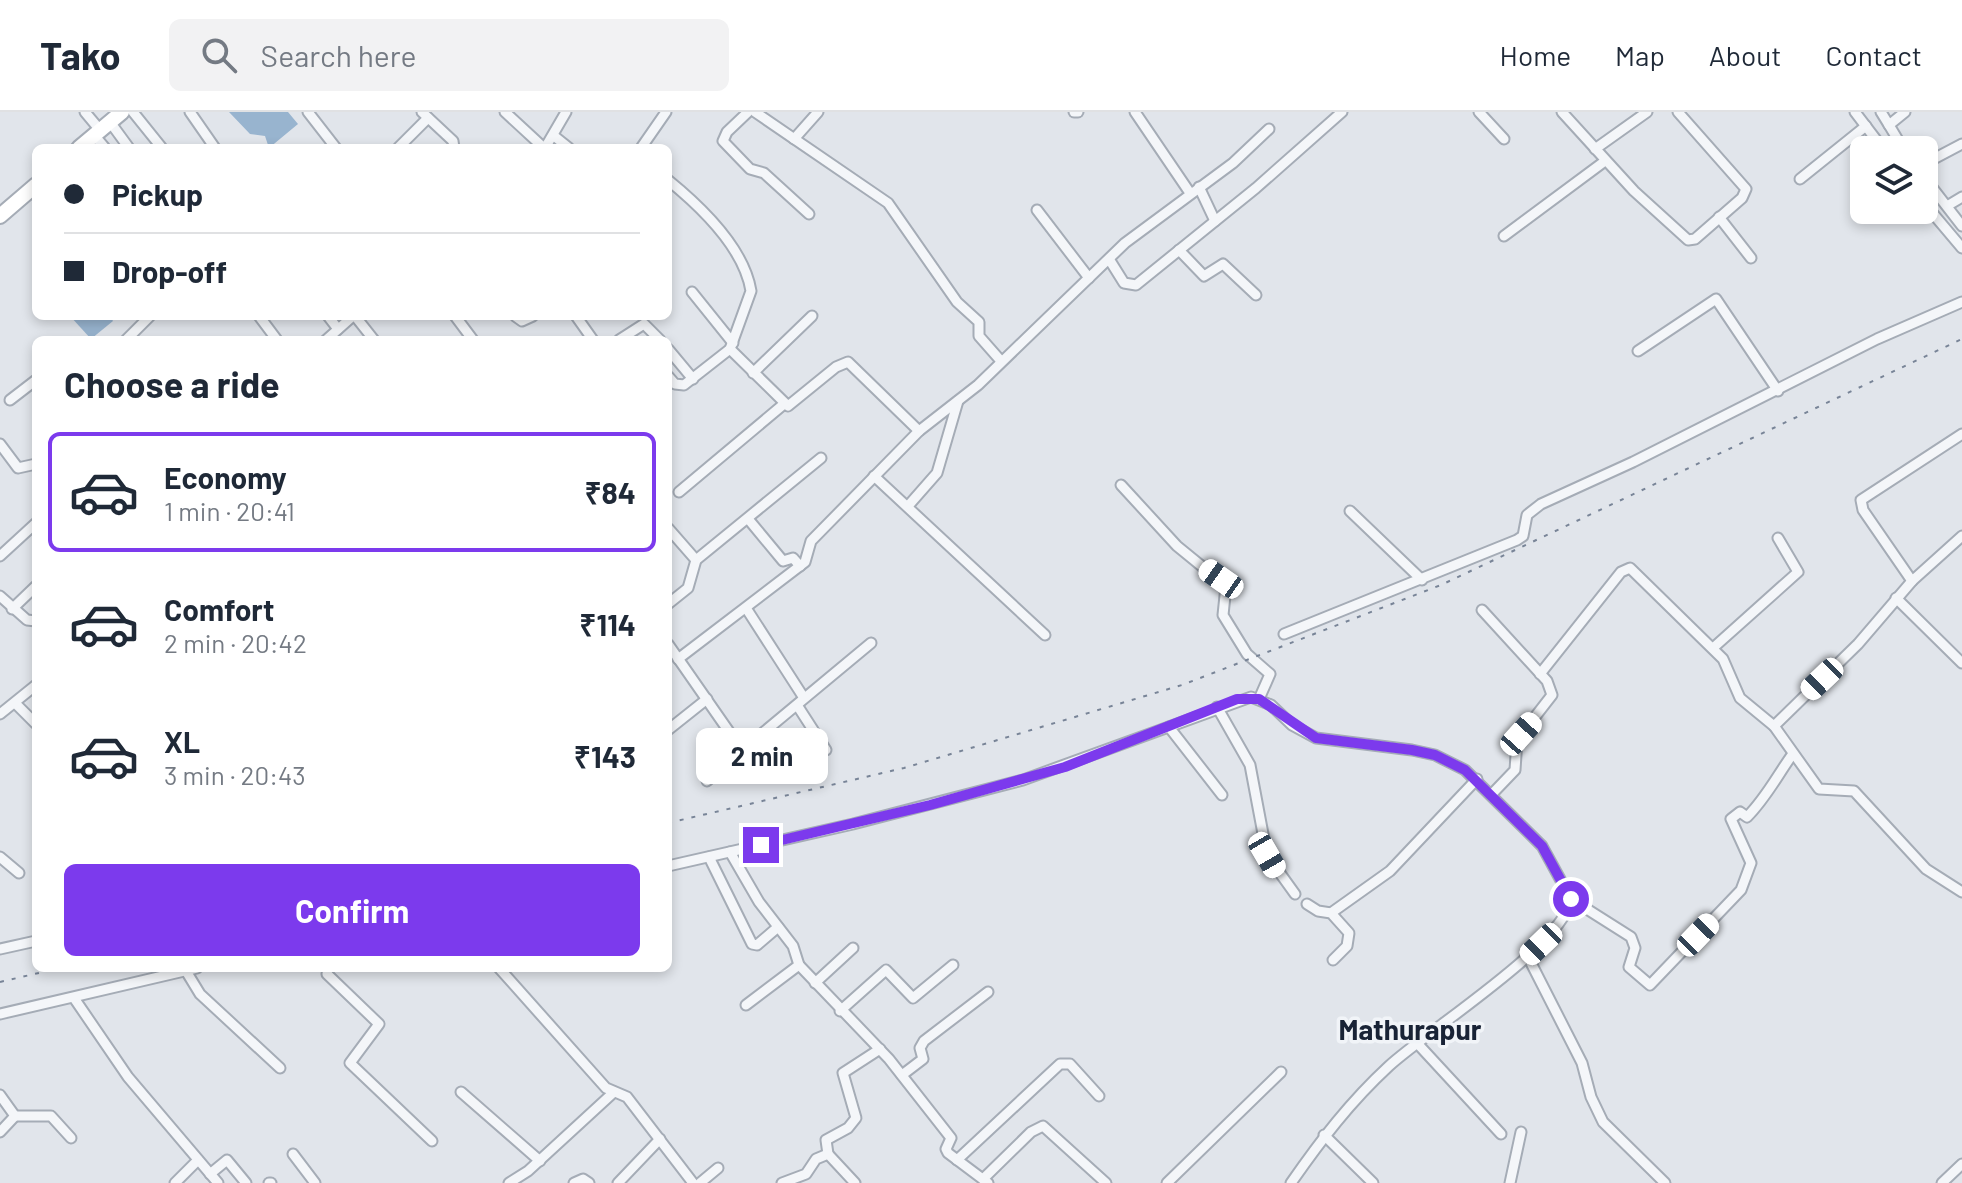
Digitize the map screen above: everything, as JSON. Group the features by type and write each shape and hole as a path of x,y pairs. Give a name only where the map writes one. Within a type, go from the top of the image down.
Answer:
{"main road":[{"path":"84,144 122,112"},
{"path":"0,216 32,188"}],"street":[{"path":"85,112 101,129 123,144"},
{"path":"133,112 159,144"},
{"path":"190,112 212,144"},
{"path":"308,112 333,144"},
{"path":"505,112 541,144"},
{"path":"548,144 566,112"},
{"path":"644,144 666,112"},
{"path":"748,112 727,132 723,141 750,169 764,173 809,214"},
{"path":"755,112 888,203 957,302 979,322 979,336 1001,361"},
{"path":"794,139 818,112"},
{"path":"1135,112 1190,193"},
{"path":"1109,259 1130,286 1215,221 1342,112"},
{"path":"1479,112 1504,139"},
{"path":"1562,112 1605,161 1688,240 1695,239 1742,198 1746,189 1678,112"},
{"path":"1595,149 1634,115 1647,112"},
{"path":"1855,112 1874,136"},
{"path":"1881,112 1896,136"},
{"path":"1889,125 1905,112"},
{"path":"401,144 425,115 453,144"},
{"path":"1800,179 1866,126"},
{"path":"101,129 104,144"},
{"path":"678,659 800,566 811,541 919,431 958,401 1142,228 1233,163 1269,129"},
{"path":"554,136 564,144"},
{"path":"1938,157 1962,144"},
{"path":"1504,236 1605,161"},
{"path":"672,183 696,204 746,271 751,291 732,346 693,379 679,386 672,381"},
{"path":"1199,187 1215,221"},
{"path":"1938,195 1962,226"},
{"path":"1947,206 1962,197"},
{"path":"1037,210 1089,278"},
{"path":"1719,217 1751,258"},
{"path":"1938,220 1962,248"},
{"path":"1179,250 1204,276 1223,264 1256,295"},
{"path":"692,292 753,373 784,404"},
{"path":"1638,351 1716,299 1778,391"},
{"path":"1284,634 1517,540 1523,536 1527,515 1541,504 1778,391 1877,339 1962,302"},
{"path":"753,373 812,316"},
{"path":"130,336 146,320"},
{"path":"331,320 338,329"},
{"path":"331,336 349,320"},
{"path":"357,320 371,336"},
{"path":"624,336 644,324 656,336"},
{"path":"631,331 635,336"},
{"path":"672,354 693,379"},
{"path":"679,492 784,404 794,403 836,367 848,362 919,431"},
{"path":"10,400 32,383"},
{"path":"908,506 937,473 958,401"},
{"path":"1912,581 1863,510 1861,500 1962,434"},
{"path":"0,444 18,468 32,465"},
{"path":"672,601 688,588 696,560 749,520 821,458"},
{"path":"874,476 1045,635"},
{"path":"1121,485 1177,546 1226,586 1223,615 1251,659 1270,674 1259,699"},
{"path":"1350,511 1422,580"},
{"path":"749,520 783,561 793,558 800,566"},
{"path":"0,556 32,527"},
{"path":"672,536 696,560"},
{"path":"1774,726 1858,644 1912,581 1962,536"},
{"path":"1713,648 1798,572 1778,538"},
{"path":"1540,674 1625,567 1638,572 1727,664 1740,698 1774,726 1819,789 1854,791 1926,869 1962,892"},
{"path":"12,609 32,590"},
{"path":"0,596 12,609 32,621"},
{"path":"1896,598 1962,663"},
{"path":"746,608 826,750"},
{"path":"1482,610 1551,690 1551,700 1517,740 1515,770 1492,794"},
{"path":"707,781 871,643"},
{"path":"672,650 737,741 739,750 735,756"},
{"path":"0,714 32,688"},
{"path":"672,727 707,699"},
{"path":"672,865 1023,780 1237,699 1259,699 1316,738 1435,755 1477,779 1542,846 1571,899 1631,937 1635,948 1629,967 1642,982 1650,985 1741,890 1751,863 1731,819 1740,812 1747,817 1765,799 1781,766 1792,755"},
{"path":"15,703 32,720"},
{"path":"1217,707 1250,765 1267,855 1295,894"},
{"path":"1169,727 1222,795"},
{"path":"1331,913 1390,871 1477,779"},
{"path":"730,852 793,946 799,965 902,1075 949,1134 951,1141 946,1149 957,1160 986,1181 1031,1132 1043,1126 1106,1183"},
{"path":"0,857 19,873"},
{"path":"709,857 752,944 757,945 778,927"},
{"path":"1291,1183 1324,1135 1362,1092 1416,1042 1528,957 1565,917 1571,899"},
{"path":"1307,904 1331,913 1349,933 1347,946 1333,960"},
{"path":"0,949 32,942"},
{"path":"815,983 853,948"},
{"path":"1528,957 1582,1063 1591,1097 1603,1122 1665,1183"},
{"path":"746,1005 799,965"},
{"path":"840,1011 886,970 913,998 953,965"},
{"path":"0,1014 182,972"},
{"path":"187,972 200,994 280,1068"},
{"path":"327,972 379,1024 350,1063 432,1141"},
{"path":"502,972 606,1088 627,1097 689,1181"},
{"path":"902,1075 923,1059 921,1044 988,992"},
{"path":"74,998 128,1077 218,1183"},
{"path":"1416,1042 1501,1134"},
{"path":"855,1183 828,1154 826,1140 848,1128 856,1118 843,1073 880,1049"},
{"path":"957,1160 1064,1062 1099,1096"},
{"path":"1167,1183 1281,1072"},
{"path":"461,1092 540,1161"},
{"path":"509,1183 540,1161 614,1092"},
{"path":"0,1095 15,1116"},
{"path":"0,1132 15,1116 51,1116 71,1138"},
{"path":"1510,1183 1521,1132"},
{"path":"1324,1135 1373,1183"},
{"path":"618,1183 660,1139"},
{"path":"293,1154 315,1183"},
{"path":"782,1183 806,1174 816,1159 828,1154"},
{"path":"175,1183 198,1160"},
{"path":"210,1174 227,1160 246,1183"},
{"path":"1942,1183 1962,1164"},
{"path":"700,1183 718,1168"},
{"path":"574,1183 583,1179 589,1183"}],"water":[{"path":"229,112 288,112 298,124 274,144 268,144 265,136 250,134"},
{"path":"74,320 112,320 95,336 88,336"}],"railway":[{"path":"672,822 904,768 1182,685 1441,585 1962,339"},
{"path":"0,982 43,972"}],"district":[{"name":"Mathurapur","path":"1410,1029"}],"route":[{"path":"761,845 1023,780 1105,752 1237,699 1251,697 1271,705 1292,725 1316,738 1412,750 1435,755 1465,770 1542,846 1571,899"}]}
